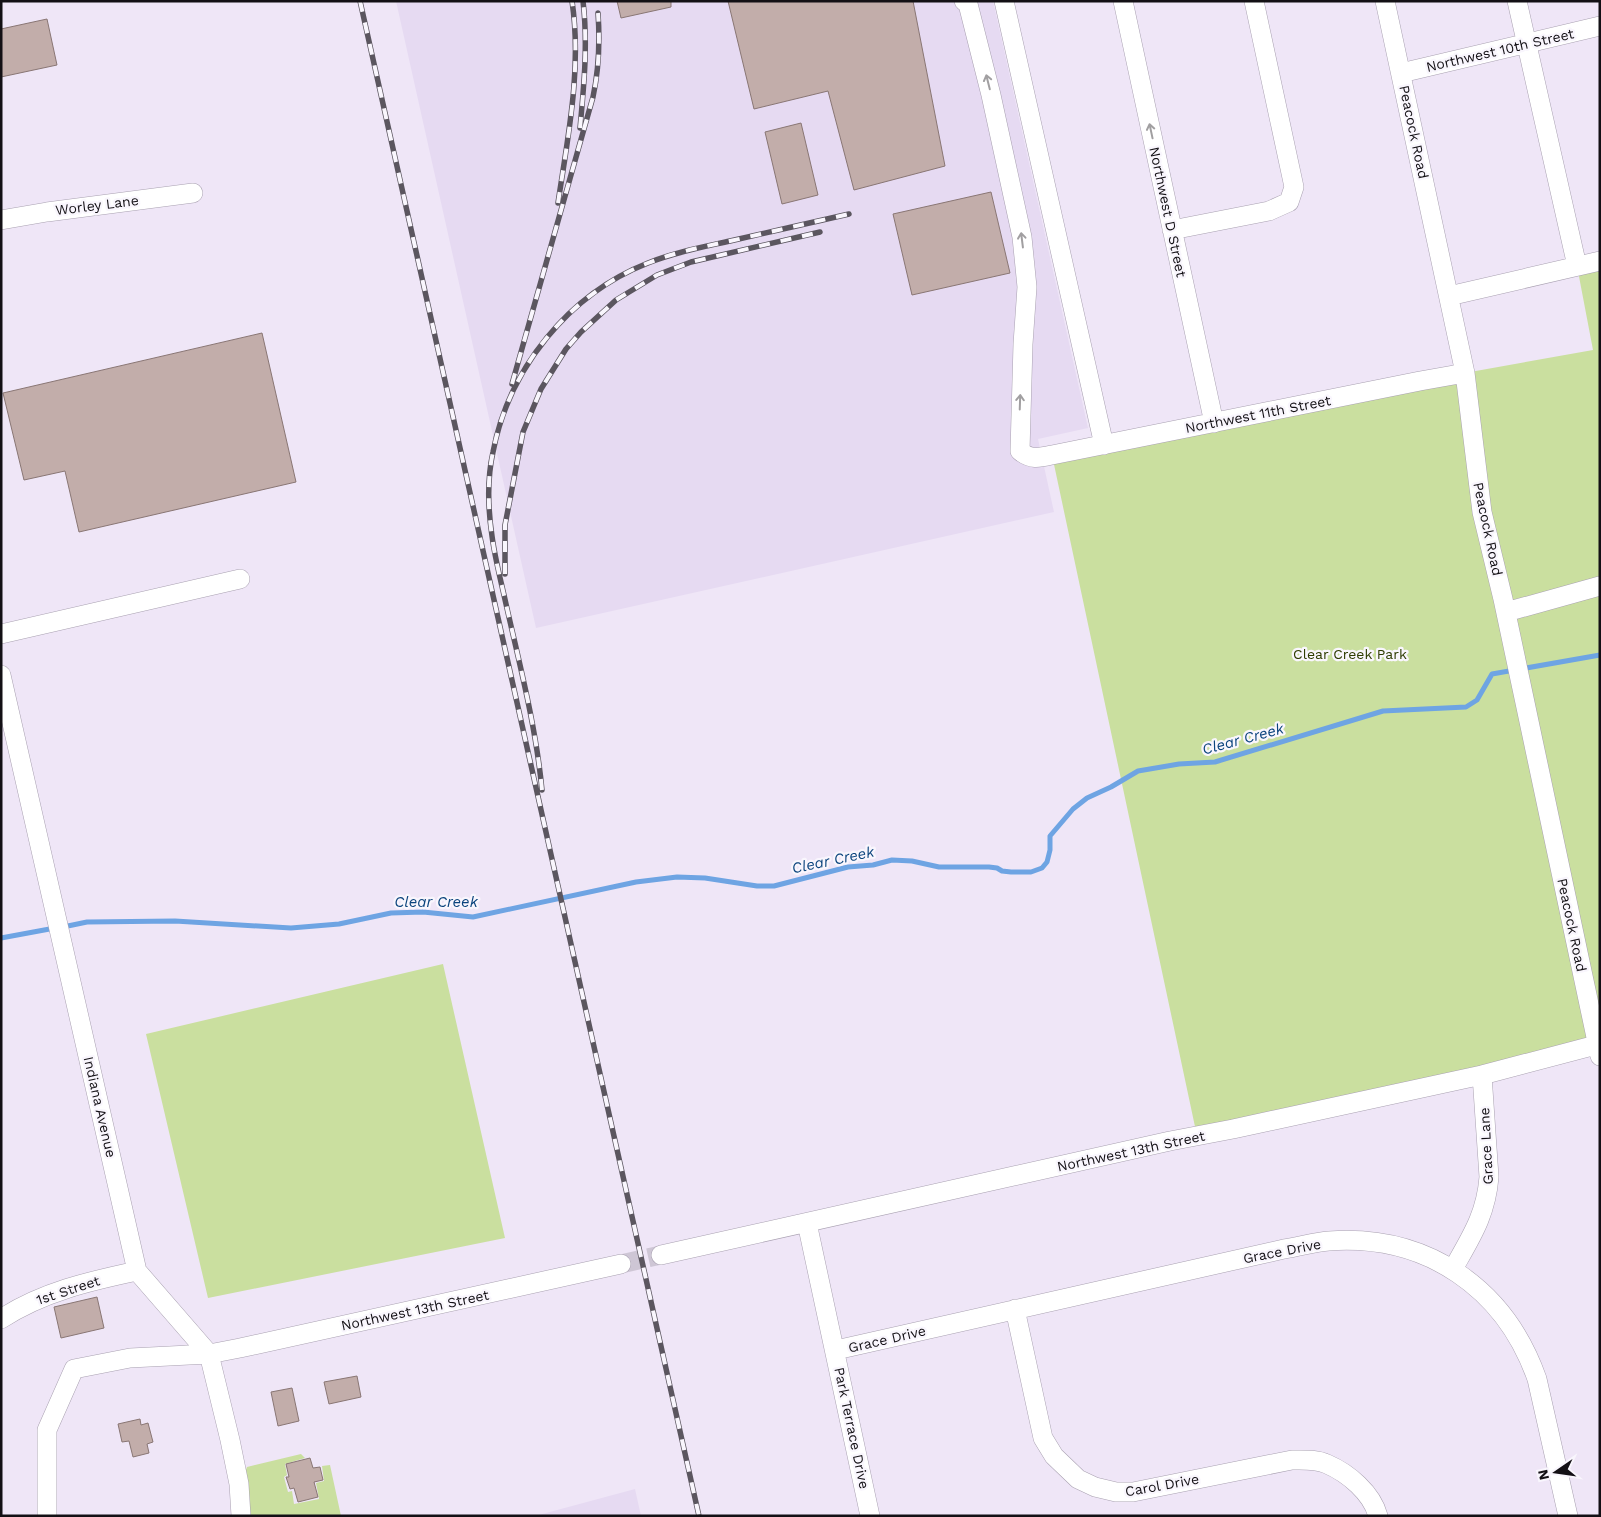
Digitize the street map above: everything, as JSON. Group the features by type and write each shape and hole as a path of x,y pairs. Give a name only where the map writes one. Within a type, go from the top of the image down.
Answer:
{"street":[{"name":"Northwest 11th Street","path":"964,1 968,4 991,95 1022,237 1027,286 1020,451 1028,457 1036,458 1052,455 1420,380 1465,373"},
{"path":"1004,1 1104,445"},
{"name":"Northwest D Street","path":"1123,1 1214,423"},
{"path":"1172,230 1269,211 1290,202 1294,187 1254,1"},
{"name":"Peacock Road","path":"1385,1 1465,373 1482,512 1507,617 1599,1048"},
{"path":"1517,1 1577,266"},
{"name":"Northwest 10th Street","path":"1401,73 1600,26"},
{"name":"Worley Lane","path":"1,220 47,212 193,193"},
{"path":"1448,296 1600,261"},
{"path":"1,634 240,579"},
{"path":"1507,617 1600,586"},
{"name":"Indiana Avenue","path":"1,675 137,1271 209,1354 230,1440 238,1484 241,1516"},
{"name":"Northwest 13th Street","path":"661,1255 1170,1141 1233,1129 1599,1048"},
{"name":"Grace Lane","path":"1453,1270 1479,1223 1488,1192 1489,1177 1482,1074"},
{"name":"Park Terrace Drive","path":"807,1223 836,1350 870,1516"},
{"name":"Grace Drive","path":"836,1350 1284,1249 1328,1241 1355,1241 1414,1251 1434,1258 1480,1290 1511,1326 1530,1359 1537,1379 1568,1516"},
{"name":"Northwest 13th Street","path":"47,1516 47,1430 74,1369 130,1358 209,1354 621,1264"},
{"name":"1st Street","path":"1,1319 19,1307 48,1295 97,1280 137,1271"},
{"name":"Carol Drive","path":"1015,1309 1043,1438 1054,1456 1078,1479 1095,1487 1124,1493 1292,1460 1308,1460 1326,1464 1346,1476 1369,1496 1376,1507 1378,1516"}],"shaded area":[{"path":"396,1 993,1 1088,428 1038,439 1054,512 536,628"},
{"path":"635,1489 641,1516 535,1516"}],"green space":[{"name":"Clear Creek Park","path":"1600,261 1600,1044 1197,1136 1052,455 1420,381 1593,350 1577,266"},
{"path":"443,964 505,1238 208,1298 146,1034"},
{"path":"301,1454 305,1458 285,1464 287,1475 284,1477 288,1492 292,1491 294,1504 319,1499 316,1483 324,1481 322,1466 330,1465 341,1516 248,1516 245,1472 247,1467"}],"building":[{"path":"617,1 671,1 671,7 621,18"},
{"path":"728,1 913,1 945,166 854,190 828,91 754,109"},
{"path":"47,19 57,65 1,77 1,29"},
{"path":"801,123 818,195 782,204 765,132"},
{"path":"991,192 1010,273 912,295 893,214"},
{"path":"262,333 296,482 79,532 65,471 24,480 3,393"},
{"path":"97,1297 104,1328 61,1338 54,1307"},
{"path":"357,1376 361,1397 329,1404 324,1382"},
{"path":"292,1388 299,1421 278,1426 271,1392"},
{"path":"140,1419 141,1425 148,1423 153,1442 147,1444 149,1453 133,1457 129,1441 122,1442 118,1424"},
{"path":"310,1458 313,1468 320,1467 323,1480 314,1482 318,1497 298,1502 294,1488 290,1489 286,1477 289,1477 286,1464"}],"waterway":[{"name":"Clear Creek","path":"63,927 87,922 175,921 291,928 339,924 391,913 423,912 473,917 636,882 677,877 705,878 757,886 774,886 848,867 873,865 892,860 912,861 939,867 989,867 1002,871 1031,872 1042,868 1047,862 1050,850 1050,836 1073,809 1087,798 1111,787 1138,771 1179,764 1215,762 1383,711 1466,707 1477,700 1492,674 1600,655"},
{"name":"Clear Creek","path":"1,938 55,928"}],"tunnel":[{"path":"621,1264 661,1255"}],"railway":[{"path":"360,1 699,1516"},
{"path":"558,203 575,77 575,26 572,1"},
{"path":"580,128 585,49 583,1"},
{"path":"512,384 593,97 597,76 598,13"},
{"path":"542,790 532,720 496,562 490,515 489,483 491,462 501,421 513,391 528,363 568,314 593,294 619,277 648,263 679,253 849,214"},
{"path":"505,574 505,525 523,432 541,389 566,349 581,332 616,300 657,275 691,262 820,232"}]}
